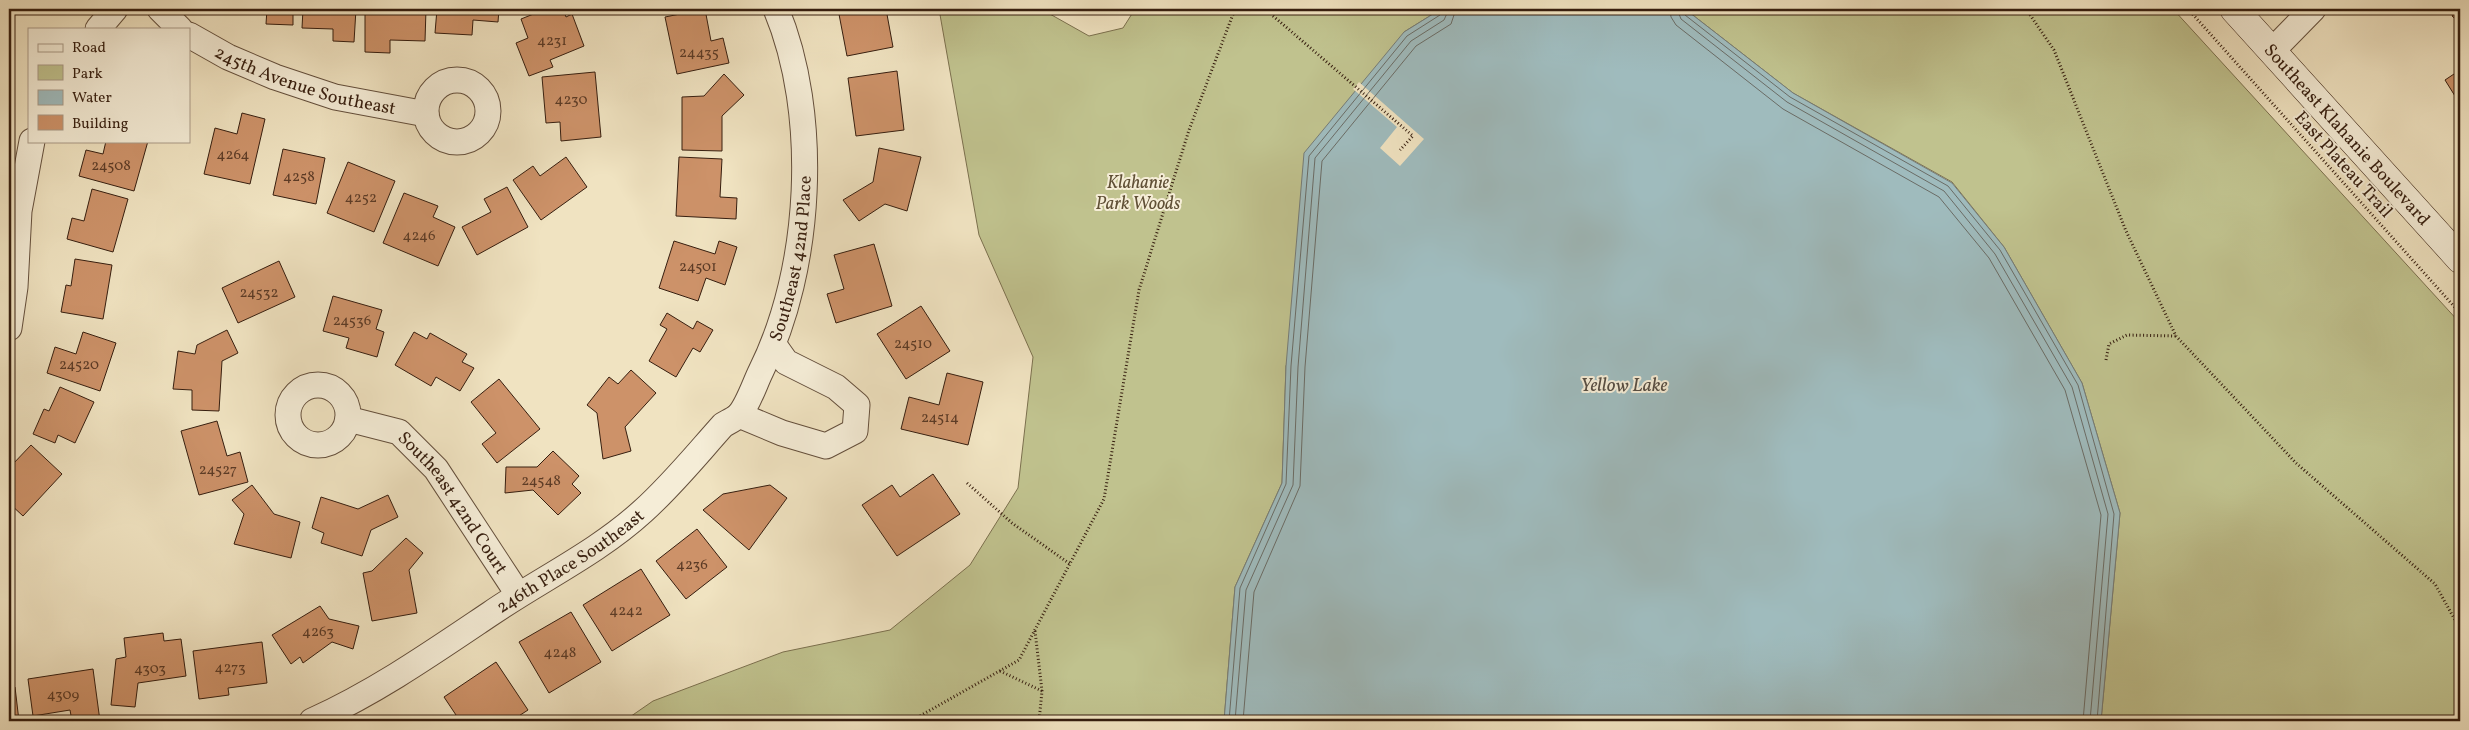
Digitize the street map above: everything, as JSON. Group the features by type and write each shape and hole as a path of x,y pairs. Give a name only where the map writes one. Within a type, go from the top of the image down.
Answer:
{"street":[{"path":"99,28 115,9"},
{"path":"160,9 179,28"},
{"name":"Southeast 42nd Place","path":"739,415 782,433 826,446 855,431 856,405 836,387 786,362 774,345 784,313 801,227 806,159 799,98 785,29 776,9"},
{"name":"Southeast Klahanie Boulevard","path":"2234,9 2460,259"},
{"path":"2273,50 2313,9"},
{"name":"245th Avenue Southeast","path":"190,36 228,57 275,77 335,97 426,114"},
{"path":"9,328 19,211 32,142"},
{"name":"246th Place Southeast","path":"312,721 347,705 393,679 518,594 565,568 643,511 723,426 739,415 774,345"},
{"name":"Southeast 42nd Court","path":"348,419 399,432 436,469 518,594"}],"path":[{"path":"911,721 1020,660 1104,499 1139,290 1189,130 1235,9"},
{"path":"1265,9 1413,136 1400,150"},
{"path":"2026,9 2054,50 2126,231 2176,336 2296,463 2434,584 2460,629"},
{"name":"East Plateau Trail","path":"2188,9 2460,313"},
{"path":"2106,360 2109,344 2127,335 2176,336"},
{"path":"967,483 1012,523 1070,564"},
{"path":"1035,630 1042,691 1039,721"},
{"path":"1000,671 1042,691"}],"green space":[{"name":"Klahanie Park Woods","path":"939,9 1041,9 1089,36 1123,28 1135,9 1441,9 1404,32 1286,366 1282,483 1235,587 1224,721 624,721 653,701 783,652 890,630 970,565 1018,488 1033,357 979,235"},
{"path":"1685,9 2173,9 2460,323 2460,721 2101,721 2120,513 2082,383 2004,247 1952,182 1793,93"}],"water":[{"name":"Yellow Lake","path":"1441,9 1685,9 1793,93 1952,183 2004,247 2082,383 2120,513 2101,721 1224,721 1235,587 1282,483 1286,366 1304,153 1404,32"}],"pier":[{"path":"1359,82 1424,139 1400,166 1380,148 1397,127 1353,89"}],"building":[{"path":"267,9 293,9 293,25 266,24"},
{"path":"303,9 356,9 354,42 333,41 333,29 302,28"},
{"path":"365,9 426,9 425,41 390,40 390,53 365,52"},
{"path":"437,9 499,9 498,22 473,20 472,35 435,33"},
{"path":"546,9 563,9 566,17 572,14 584,46 550,60 553,67 529,76 516,43 528,38 521,19"},
{"path":"705,9 711,41 723,38 729,63 677,74 665,17"},
{"path":"838,9 886,9 893,47 847,56"},
{"path":"2457,9 2460,9 2460,23 2452,16"},
{"path":"2460,70 2460,104 2445,80"},
{"path":"897,71 904,130 856,136 848,78"},
{"path":"595,72 601,137 561,141 560,122 546,123 542,77"},
{"path":"724,74 744,95 722,116 722,151 682,150 682,97 704,96"},
{"path":"242,113 265,119 250,184 204,174 215,128 237,134"},
{"path":"106,142 148,142 134,191 79,176 86,150 103,154"},
{"path":"879,148 921,157 907,211 885,204 859,221 843,200 873,182"},
{"path":"283,149 325,158 316,204 273,195"},
{"path":"566,157 587,187 541,220 513,180 533,166 540,176"},
{"path":"679,157 722,159 720,197 737,198 736,219 676,216"},
{"path":"348,162 395,181 374,232 327,213"},
{"path":"507,187 528,227 477,255 462,227 491,212 484,199"},
{"path":"92,189 128,199 113,252 67,239 72,218 84,221"},
{"path":"404,193 438,206 433,217 455,227 438,266 383,243"},
{"path":"674,241 715,254 719,241 737,247 725,285 706,278 698,301 659,288"},
{"path":"874,244 892,306 836,323 827,294 844,289 834,255"},
{"path":"75,259 112,265 103,319 61,312 66,285 71,286"},
{"path":"279,261 295,297 238,323 222,288"},
{"path":"333,296 382,310 376,329 384,332 377,357 346,348 349,338 323,331"},
{"path":"921,306 950,351 906,379 877,334"},
{"path":"667,313 693,329 697,321 713,330 700,352 693,348 676,377 649,361 667,329 660,325"},
{"path":"227,330 238,353 222,361 219,411 192,410 192,390 173,389 178,351 195,354 197,345"},
{"path":"83,332 116,343 100,391 47,373 55,347 76,354"},
{"path":"414,332 427,339 430,333 467,354 462,362 474,368 460,391 436,377 431,386 395,365"},
{"path":"631,370 656,393 625,427 631,451 603,459 597,413 587,405 609,377 618,384"},
{"path":"947,373 983,382 968,445 901,429 909,397 939,405"},
{"path":"499,379 540,429 497,463 482,444 496,433 471,402"},
{"path":"60,387 94,402 75,443 58,435 55,443 33,434 44,409 49,411"},
{"path":"217,421 227,456 240,452 248,482 199,495 181,431"},
{"path":"31,445 62,474 23,516 9,503 9,463 12,465"},
{"path":"553,451 579,476 572,484 581,493 558,515 533,490 505,493 506,467 537,467"},
{"path":"933,474 960,514 897,556 862,505 892,485 900,497"},
{"path":"252,485 274,514 300,522 291,558 234,544 244,514 232,500"},
{"path":"770,485 787,498 749,550 703,510 723,494"},
{"path":"388,495 398,517 371,530 362,556 321,543 324,533 312,528 321,497 358,509"},
{"path":"697,529 727,567 686,599 656,561"},
{"path":"406,538 423,553 409,570 417,613 372,621 363,573 372,571"},
{"path":"641,569 670,615 612,651 583,605"},
{"path":"320,606 329,619 359,626 353,649 332,642 303,663 300,657 291,664 272,635"},
{"path":"571,612 601,662 549,693 519,642"},
{"path":"163,633 164,641 181,639 186,676 138,683 135,707 111,705 116,659 126,657 124,638"},
{"path":"262,642 267,683 228,688 229,695 199,699 193,651"},
{"path":"496,662 528,710 511,721 460,721 444,697"},
{"path":"93,669 100,721 72,721 70,710 33,716 28,679"},
{"path":"15,687 19,721 9,721 9,688"}]}
